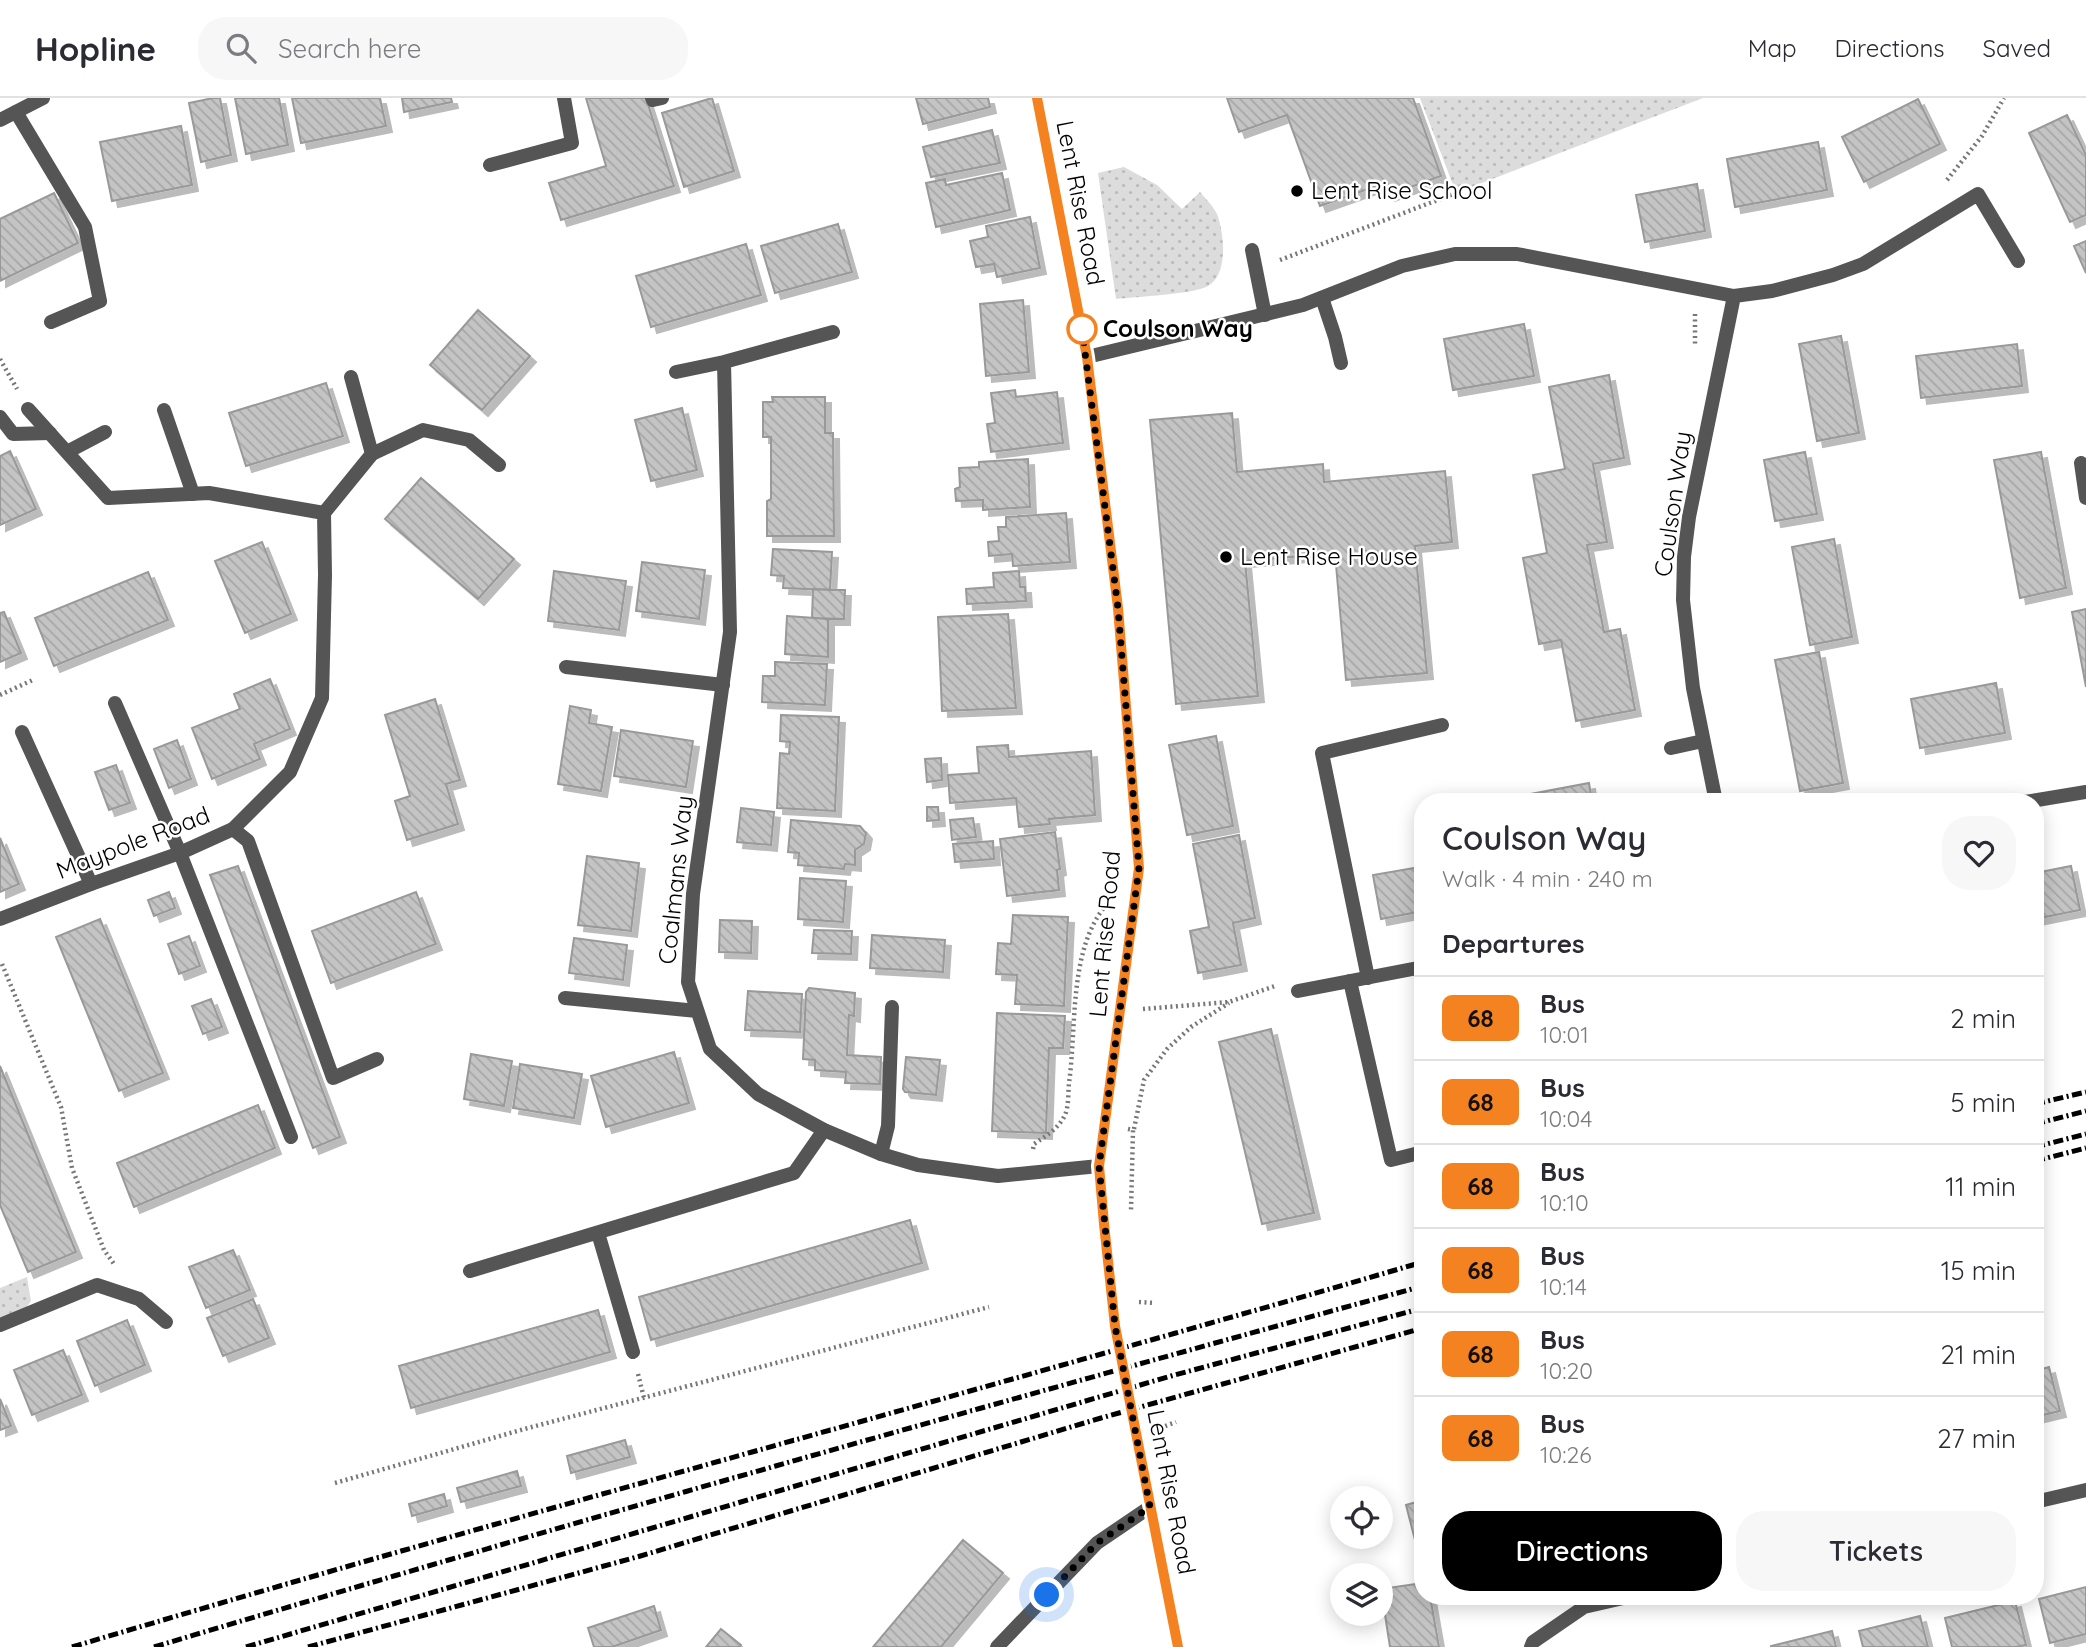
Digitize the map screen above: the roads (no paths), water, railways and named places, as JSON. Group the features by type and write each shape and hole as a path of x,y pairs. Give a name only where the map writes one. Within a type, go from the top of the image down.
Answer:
{"street":[{"path":"0,120 43,98"},
{"path":"490,165 572,143 564,98"},
{"path":"652,98 662,98"},
{"name":"Lent Rise Road","path":"1037,98 1087,357 1118,608 1139,868 1122,1011 1099,1166 1115,1326 1178,1647"},
{"path":"16,112 85,227 100,301 51,322"},
{"path":"1087,357 1265,315 1322,298 1402,266 1442,256 1517,254 1734,296 1802,284 1863,264 1978,194 2018,261"},
{"path":"1252,250 1265,315"},
{"name":"Coulson Way","path":"1714,793 1686,645 1684,556 1689,517 1734,296"},
{"path":"1322,298 1341,363"},
{"path":"676,372 724,362 833,332"},
{"name":"Coalmans Way","path":"724,362 730,632 693,894 688,982 710,1049 758,1094 824,1130 881,1154 918,1165 998,1176 1099,1166"},
{"path":"351,377 372,454"},
{"path":"27,409 108,498 209,493 324,513 372,454 423,430 469,440 499,465"},
{"path":"164,410 192,494"},
{"path":"0,417 13,434 50,433"},
{"path":"67,452 105,432"},
{"path":"2081,463 2086,498"},
{"name":"Maypole Road","path":"0,919 180,852 233,829 290,772 322,698 324,513"},
{"path":"566,667 723,685"},
{"path":"115,703 180,852 291,1137"},
{"path":"1367,978 1322,753 1442,725"},
{"path":"22,732 91,884"},
{"path":"1671,748 1703,740"},
{"path":"2044,799 2086,792"},
{"path":"233,829 248,841 333,1078 377,1059"},
{"path":"1298,990 1414,969"},
{"path":"1350,981 1391,1160 1414,1154"},
{"path":"565,998 697,1011"},
{"path":"881,1154 888,1126 892,1007"},
{"path":"470,1272 794,1173 824,1130"},
{"path":"598,1233 633,1352"},
{"path":"0,1325 97,1286 139,1299 166,1322"},
{"path":"2044,1500 2086,1490"},
{"path":"997,1647 1097,1543 1150,1507"},
{"path":"1531,1647 1533,1642 1584,1607 1593,1605"}],"railway":[{"path":"2044,1102 2086,1092"},
{"path":"2044,1122 2086,1111"},
{"path":"2044,1145 2086,1134"},
{"path":"2044,1159 2086,1148"},
{"path":"72,1647 1414,1265"},
{"path":"154,1647 787,1463 1414,1288"},
{"path":"246,1647 1171,1376 1414,1310"},
{"path":"308,1647 637,1557 1101,1418 1414,1331"}],"place":[{"name":"Lent Rise School","path":"1297,191"},
{"name":"Coulson Way","path":"1082,329"},
{"name":"Lent Rise House","path":"1226,557"}]}
